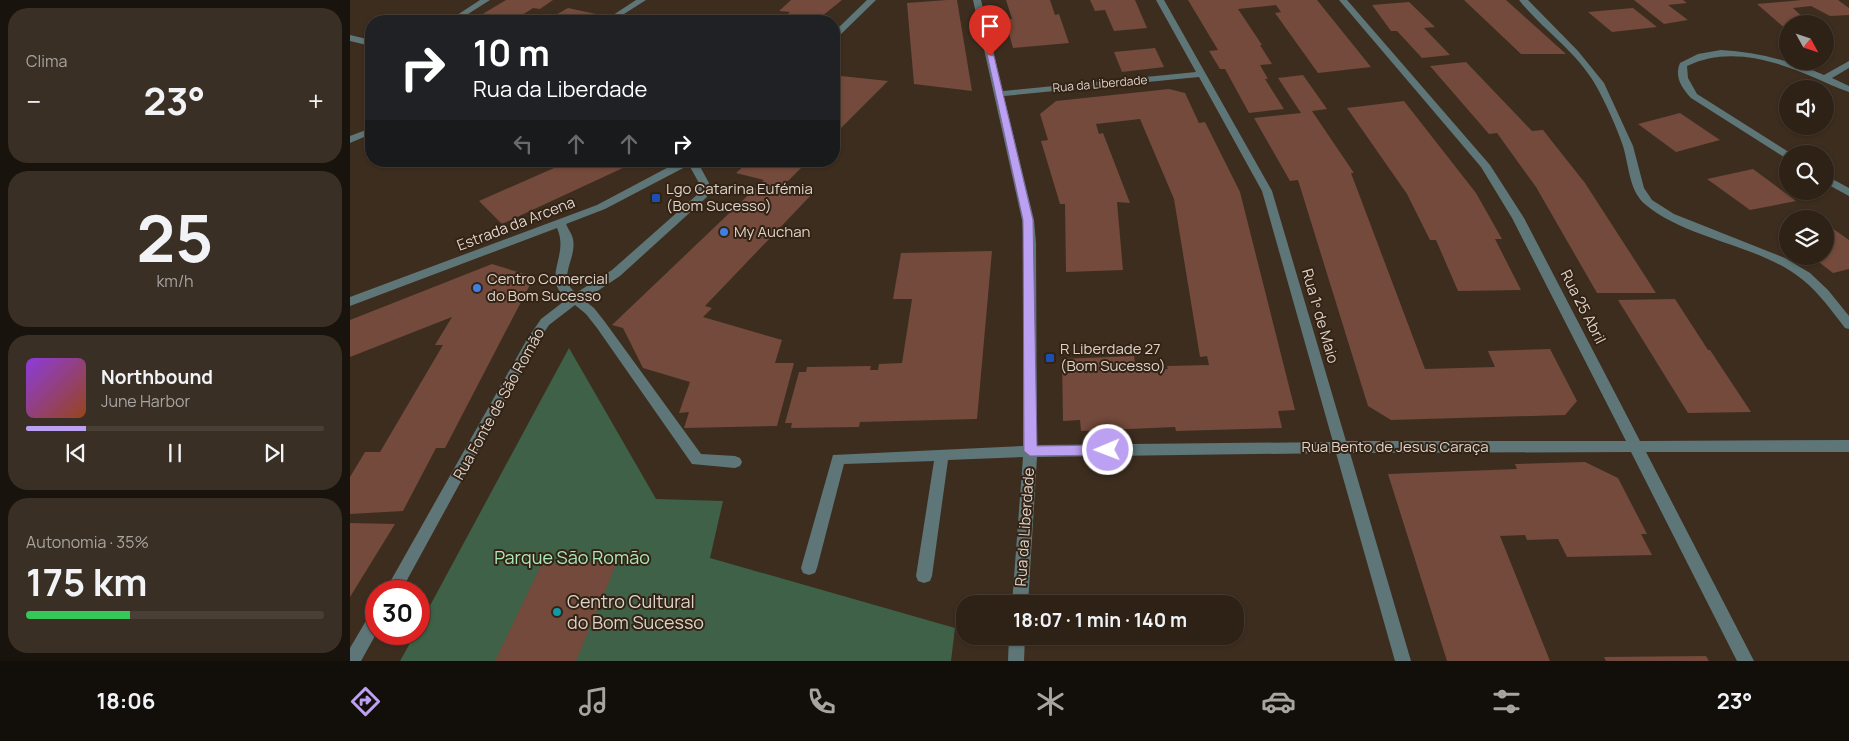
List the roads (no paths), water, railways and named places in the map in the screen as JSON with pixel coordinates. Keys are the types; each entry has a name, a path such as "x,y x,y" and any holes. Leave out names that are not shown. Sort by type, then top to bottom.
{"street":[{"path":"462,15 486,0"},
{"path":"618,15 642,0"},
{"path":"840,30 872,0"},
{"name":"Rua da Liberdade","path":"977,0 1028,220 1030,451 1021,595"},
{"name":"Rua 1º de Maio","path":"1160,0 1267,191 1403,661"},
{"name":"Rua 25 Abril","path":"1344,0 1484,165 1518,218 1746,661"},
{"path":"1523,0 1575,53 1600,83 1628,146 1639,188 1648,202 1670,216 1781,261 1806,276 1824,293 1849,325"},
{"path":"350,38 365,42"},
{"path":"1779,149 1694,96 1684,83 1681,74 1683,65 1694,57 1727,52 1766,58 1825,78 1849,89"},
{"path":"1825,78 1849,64"},
{"name":"Rua da Liberdade","path":"998,94 1202,74"},
{"path":"350,140 365,134"},
{"name":"Estrada da Arcena","path":"350,302 560,224 601,207 678,167"},
{"name":"Rua Fonte de São Romão","path":"398,580 438,513 530,344 544,322 616,273 703,195 704,183 694,167"},
{"path":"1834,184 1849,193"},
{"path":"560,224 567,238 567,250 560,281 564,290 590,311 601,325 697,460 735,462"},
{"name":"Rua Bento de Jesus Caraça","path":"809,568 838,459 1030,451 1341,447 1849,446"},
{"path":"924,576 942,455"},
{"path":"352,661 365,638"},
{"path":"1016,661 1017,645"}],"place":[{"name":"Lgo Catarina Eufémia (Bom Sucesso)","path":"656,198"},
{"name":"My Auchan","path":"724,232"},
{"name":"Centro Comercial do Bom Sucesso","path":"477,288"},
{"name":"R Liberdade 27 (Bom Sucesso)","path":"1050,358"},
{"name":"Centro Cultural do Bom Sucesso","path":"557,612"}],"park label":[{"name":"Parque São Romão","path":"572,558"}]}
